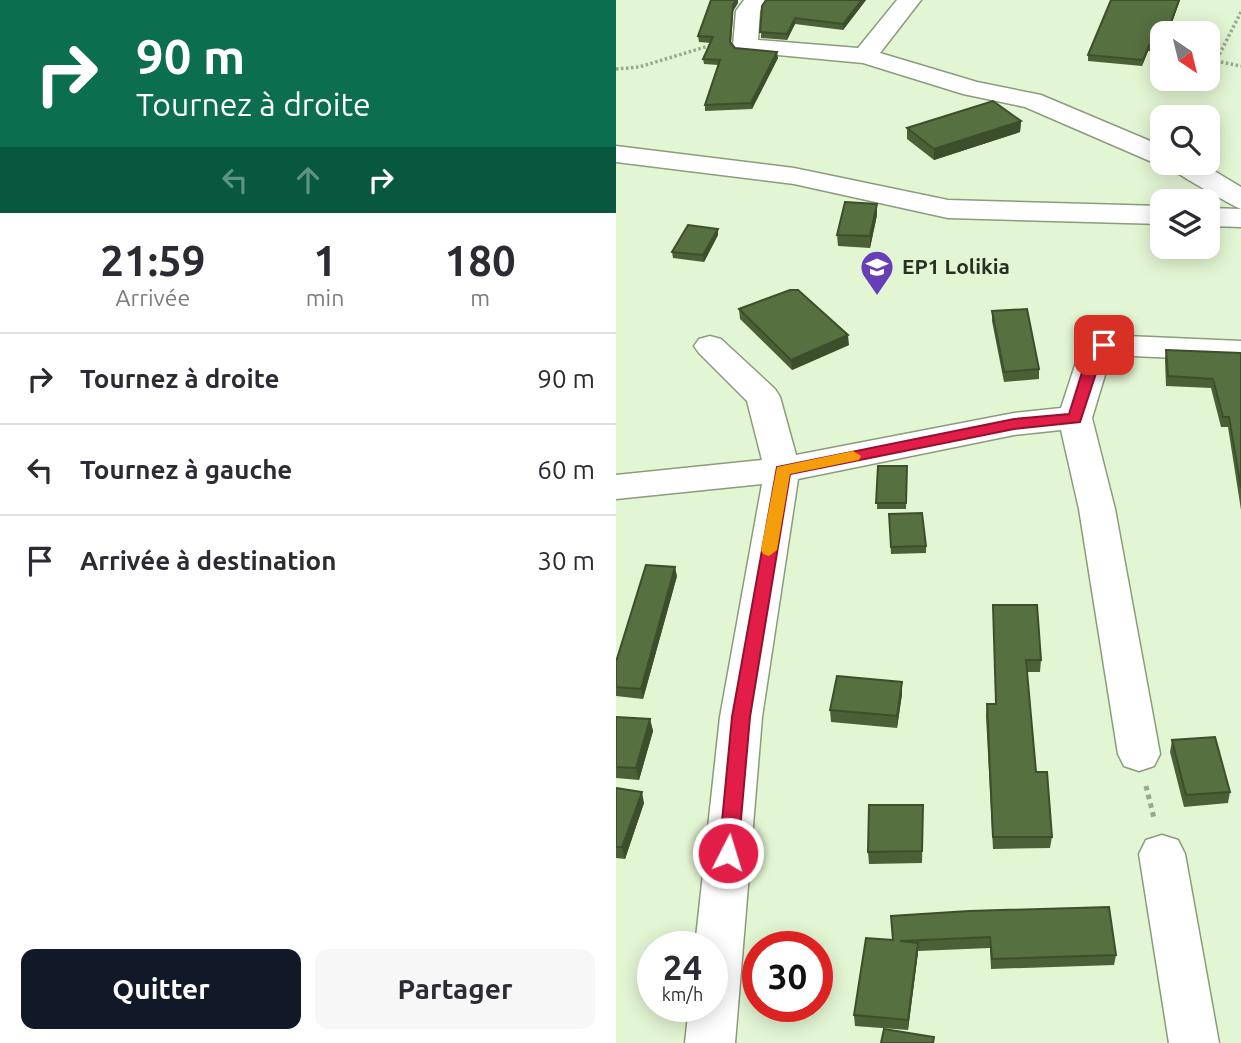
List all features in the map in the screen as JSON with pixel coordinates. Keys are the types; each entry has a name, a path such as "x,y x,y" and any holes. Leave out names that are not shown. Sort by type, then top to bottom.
{"street":[{"path":"756,0 748,11 745,46 865,56 972,89 1032,101 1150,151"},
{"path":"865,56 909,0"},
{"path":"616,155 794,176 948,209 1150,215"},
{"path":"1203,175 1241,200"},
{"path":"1220,217 1241,218"},
{"path":"710,346 763,397 782,470 741,717 710,1043"},
{"path":"1139,754 1097,509 1075,418 1099,346 1241,351"},
{"path":"616,487 782,470 1014,424 1075,418"},
{"path":"1162,854 1194,1043"}],"path":[{"path":"1241,12 1216,61 1241,66"},
{"path":"616,69 639,67 747,34"},
{"path":"1139,754 1162,854"}],"building":[{"path":"711,0 736,0 733,5 730,42 735,48 777,52 751,103 705,105 720,60 703,59 713,37 698,36"},
{"path":"766,0 862,0 843,24 795,18 787,34 760,32 762,6"},
{"path":"1111,0 1179,0 1171,21 1150,21 1150,45 1143,60 1088,55"},
{"path":"993,101 1021,121 934,149 907,128"},
{"path":"845,202 877,204 870,236 837,235"},
{"path":"688,225 718,229 703,255 672,252"},
{"path":"790,290 798,290 848,335 791,360 739,309"},
{"path":"1027,309 1039,369 1004,372 992,311"},
{"path":"1166,350 1241,353 1241,488 1229,417 1223,417 1213,379 1168,376"},
{"path":"878,466 907,466 906,503 876,503"},
{"path":"922,513 926,546 891,547 889,514"},
{"path":"646,565 675,567 641,689 616,687 616,662"},
{"path":"993,605 1037,605 1041,660 1026,660 1036,772 1047,772 1052,837 993,837 987,704 996,704"},
{"path":"837,676 902,682 897,716 830,710"},
{"path":"616,717 650,719 636,768 616,767"},
{"path":"1215,737 1230,792 1186,795 1172,740"},
{"path":"616,788 642,792 622,847 616,847"},
{"path":"869,805 923,805 922,851 868,852"},
{"path":"1109,907 1116,955 992,959 990,937 900,941 918,943 908,1020 854,1015 866,938 893,940 891,916"},
{"path":"884,1029 934,1037 933,1043 881,1043"}],"slow traffic":[{"path":"769,550 782,470 853,456"}],"place":[{"name":"EP1 Lolikia","path":"877,297"}],"route":[{"path":"728,853 741,717 782,470 1014,424 1075,418 1096,350 1104,345"}]}
